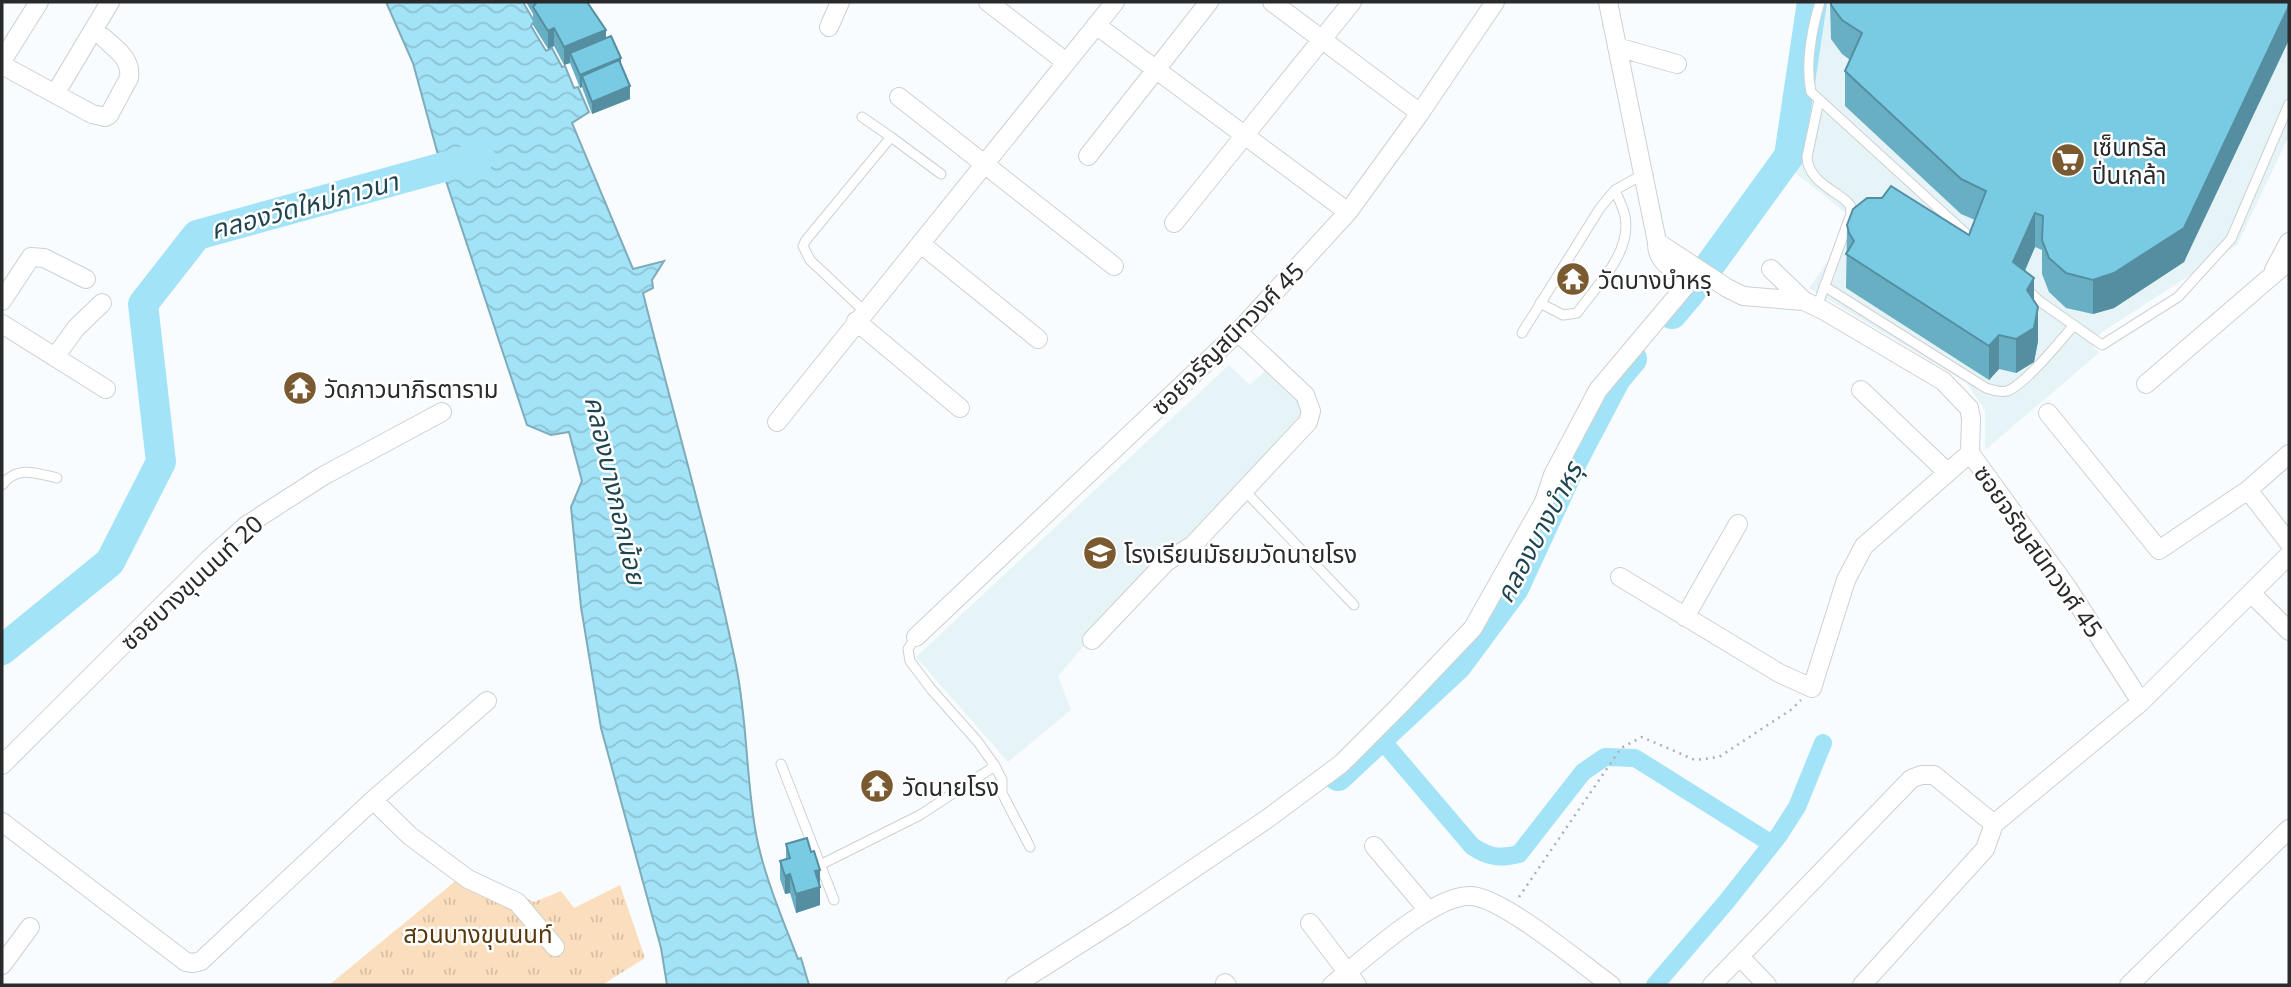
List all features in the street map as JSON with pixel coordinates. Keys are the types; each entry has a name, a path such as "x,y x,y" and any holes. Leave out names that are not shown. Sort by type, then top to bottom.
{"street":[{"path":"39,2 2,63 101,117 109,115 129,78 130,71 127,60 103,37"},
{"path":"55,94 110,2"},
{"path":"829,27 840,2"},
{"path":"988,2 1066,62"},
{"path":"777,422 1115,2"},
{"path":"1088,156 1209,2"},
{"path":"1272,2 1420,113"},
{"path":"1174,223 1352,2"},
{"name":"ซอยจรัญสนิทวงศ์ 45","path":"916,636 1238,332 1348,212 1420,113 1494,2"},
{"path":"1015,985 1268,819 1341,764 1473,628 1544,502 1553,475 1598,390 1688,283 1688,280 1656,252 1659,244 1642,175 1608,2"},
{"path":"1096,25 1348,212"},
{"path":"1617,47 1677,64"},
{"path":"899,97 1114,266"},
{"path":"2270,277 2289,242"},
{"path":"921,244 1038,340"},
{"name":"ซอยจรัญสนิทวงศ์ 45","path":"1659,244 1727,288 1751,297 1810,304 1943,381 1969,408 1970,453 2067,587 2141,702"},
{"path":"2,301 31,257 44,258 86,279"},
{"path":"2146,384 2289,261"},
{"path":"1771,269 1810,304"},
{"path":"55,358 76,328 102,303"},
{"path":"860,316 960,408"},
{"path":"2,324 106,389"},
{"path":"1092,640 1166,562 1193,545 1308,422 1311,411 1298,386 1238,332"},
{"path":"1861,390 1947,472"},
{"name":"ซอยบางขุนนนท์ 20","path":"2,765 198,570 247,525 323,476 442,412"},
{"path":"2048,414 2159,550 2248,489 2289,454"},
{"path":"1620,577 1779,673 1812,688 1846,580 1864,546 1970,453"},
{"path":"2248,489 2289,542"},
{"path":"1685,617 1738,524"},
{"path":"1862,985 1985,849 1994,824 2141,702 2289,555"},
{"path":"2252,594 2289,631"},
{"path":"2,822 186,962 193,963 201,961 373,800 487,701"},
{"path":"1712,985 1911,779 1934,775 1994,824"},
{"path":"373,800 410,836 468,879 517,902 555,947"},
{"path":"2129,985 2289,830"},
{"path":"1374,846 1428,910"},
{"path":"1332,985 1352,979 1428,910 1457,897 1470,896 1480,897 1509,911 1611,985"},
{"path":"1310,923 1352,979"},
{"path":"2,965 30,927"},
{"path":"1740,957 1767,985"}],"lane":[{"path":"1820,2 1810,55 1811,92 1978,245"},
{"path":"1810,304 1824,286 1851,214 1846,200 1812,176 1808,166 1807,158 1819,100"},
{"path":"2019,282 2038,300 2102,345 2178,297 2231,239 2289,104"},
{"path":"862,117 941,174"},
{"path":"860,316 810,260 803,246 891,138"},
{"path":"1521,333 1600,208 1615,190 1642,175"},
{"path":"1540,303 1563,315 1577,313 1615,261 1623,247 1626,232 1625,215 1615,190"},
{"path":"1824,286 1986,388 1998,392 2009,391 2028,375 2074,325"},
{"path":"2,485 10,476 22,471 57,478"},
{"path":"1245,491 1354,605"},
{"path":"916,636 908,649 910,661 995,766 1002,780 1002,793 1030,847"},
{"path":"780,764 834,900"},
{"path":"820,865 919,815 995,766"}],"path":[{"path":"1509,911 1621,748 1642,737 1695,760 1719,757 1792,709 1812,688"}],"shaded area":[{"name":"เซ็นทรัล ปิ่นเกล้า","path":"1824,2 2289,2 2289,136 2237,245 2102,332 2091,343 2099,353 1985,450 1985,410 1966,382 1809,288 1856,221 1793,171 1804,92"},
{"name":"โรงเรียนมัธยมวัดนายโรง","path":"1229,365 1250,385 1269,367 1305,404 1305,419 1089,640 1058,676 1071,710 1008,762 916,657"}],"green space":[{"name":"สวนบางขุนนนท์","path":"470,869 534,902 561,891 574,908 620,885 645,958 602,985 329,985"}],"water":[{"name":"คลองบางกอกน้อย","path":"386,2 523,2 534,21 531,26 546,51 552,48 562,67 565,66 574,88 578,87 589,112 572,123 633,269 664,261 652,280 653,288 643,293 736,665 758,844 773,894 798,959 801,958 809,985 667,985 661,948 601,728 581,607 571,507 582,481 569,432 551,435 527,425 441,166 413,63"}],"building":[{"path":"537,2 587,2 606,30 564,47 554,28 548,31 533,7"},
{"name":"เซ็นทรัล ปิ่นเกล้า","path":"1831,2 2289,2 2289,6 2184,228 2114,273 2093,280 2066,273 2049,258 2042,240 2043,216 2035,213 2013,262 2034,278 2027,290 2038,307 2034,328 2016,339 1999,335 1989,346 1846,254 1854,241 1847,225 1853,209 1867,198 1882,198 1891,186 1969,235 1986,191 1961,179 1845,71 1862,33 1842,20"},
{"path":"611,36 621,58 580,75 570,53"},
{"path":"619,60 630,86 592,102 582,76"},
{"path":"807,838 820,870 815,871 820,887 796,894 790,874 785,876 780,861 790,858 786,844"}],"waterway":[{"name":"คลองบางบำหรุ","path":"1672,314 1789,156 1812,2"},
{"name":"คลองวัดใหม่ภาวนา","path":"2,650 110,562 161,462 143,304 197,235 480,157"},
{"name":"คลองบางบำหรุ","path":"1338,776 1457,665 1514,588 1574,458 1616,378 1632,359"},
{"path":"1380,738 1472,846 1489,855 1500,857 1519,854 1583,772 1605,757 1635,758 1772,844"},
{"path":"1655,985 1779,835 1797,807 1823,743"}],"place":[{"name":"เซ็นทรัล ปิ่นเกล้า","path":"2068,160"},
{"name":"วัดบางบำหรุ","path":"1573,279"},
{"name":"วัดภาวนาภิรตาราม","path":"300,388"},
{"name":"โรงเรียนมัธยมวัดนายโรง","path":"1100,553"},
{"name":"วัดนายโรง","path":"877,786"}]}
